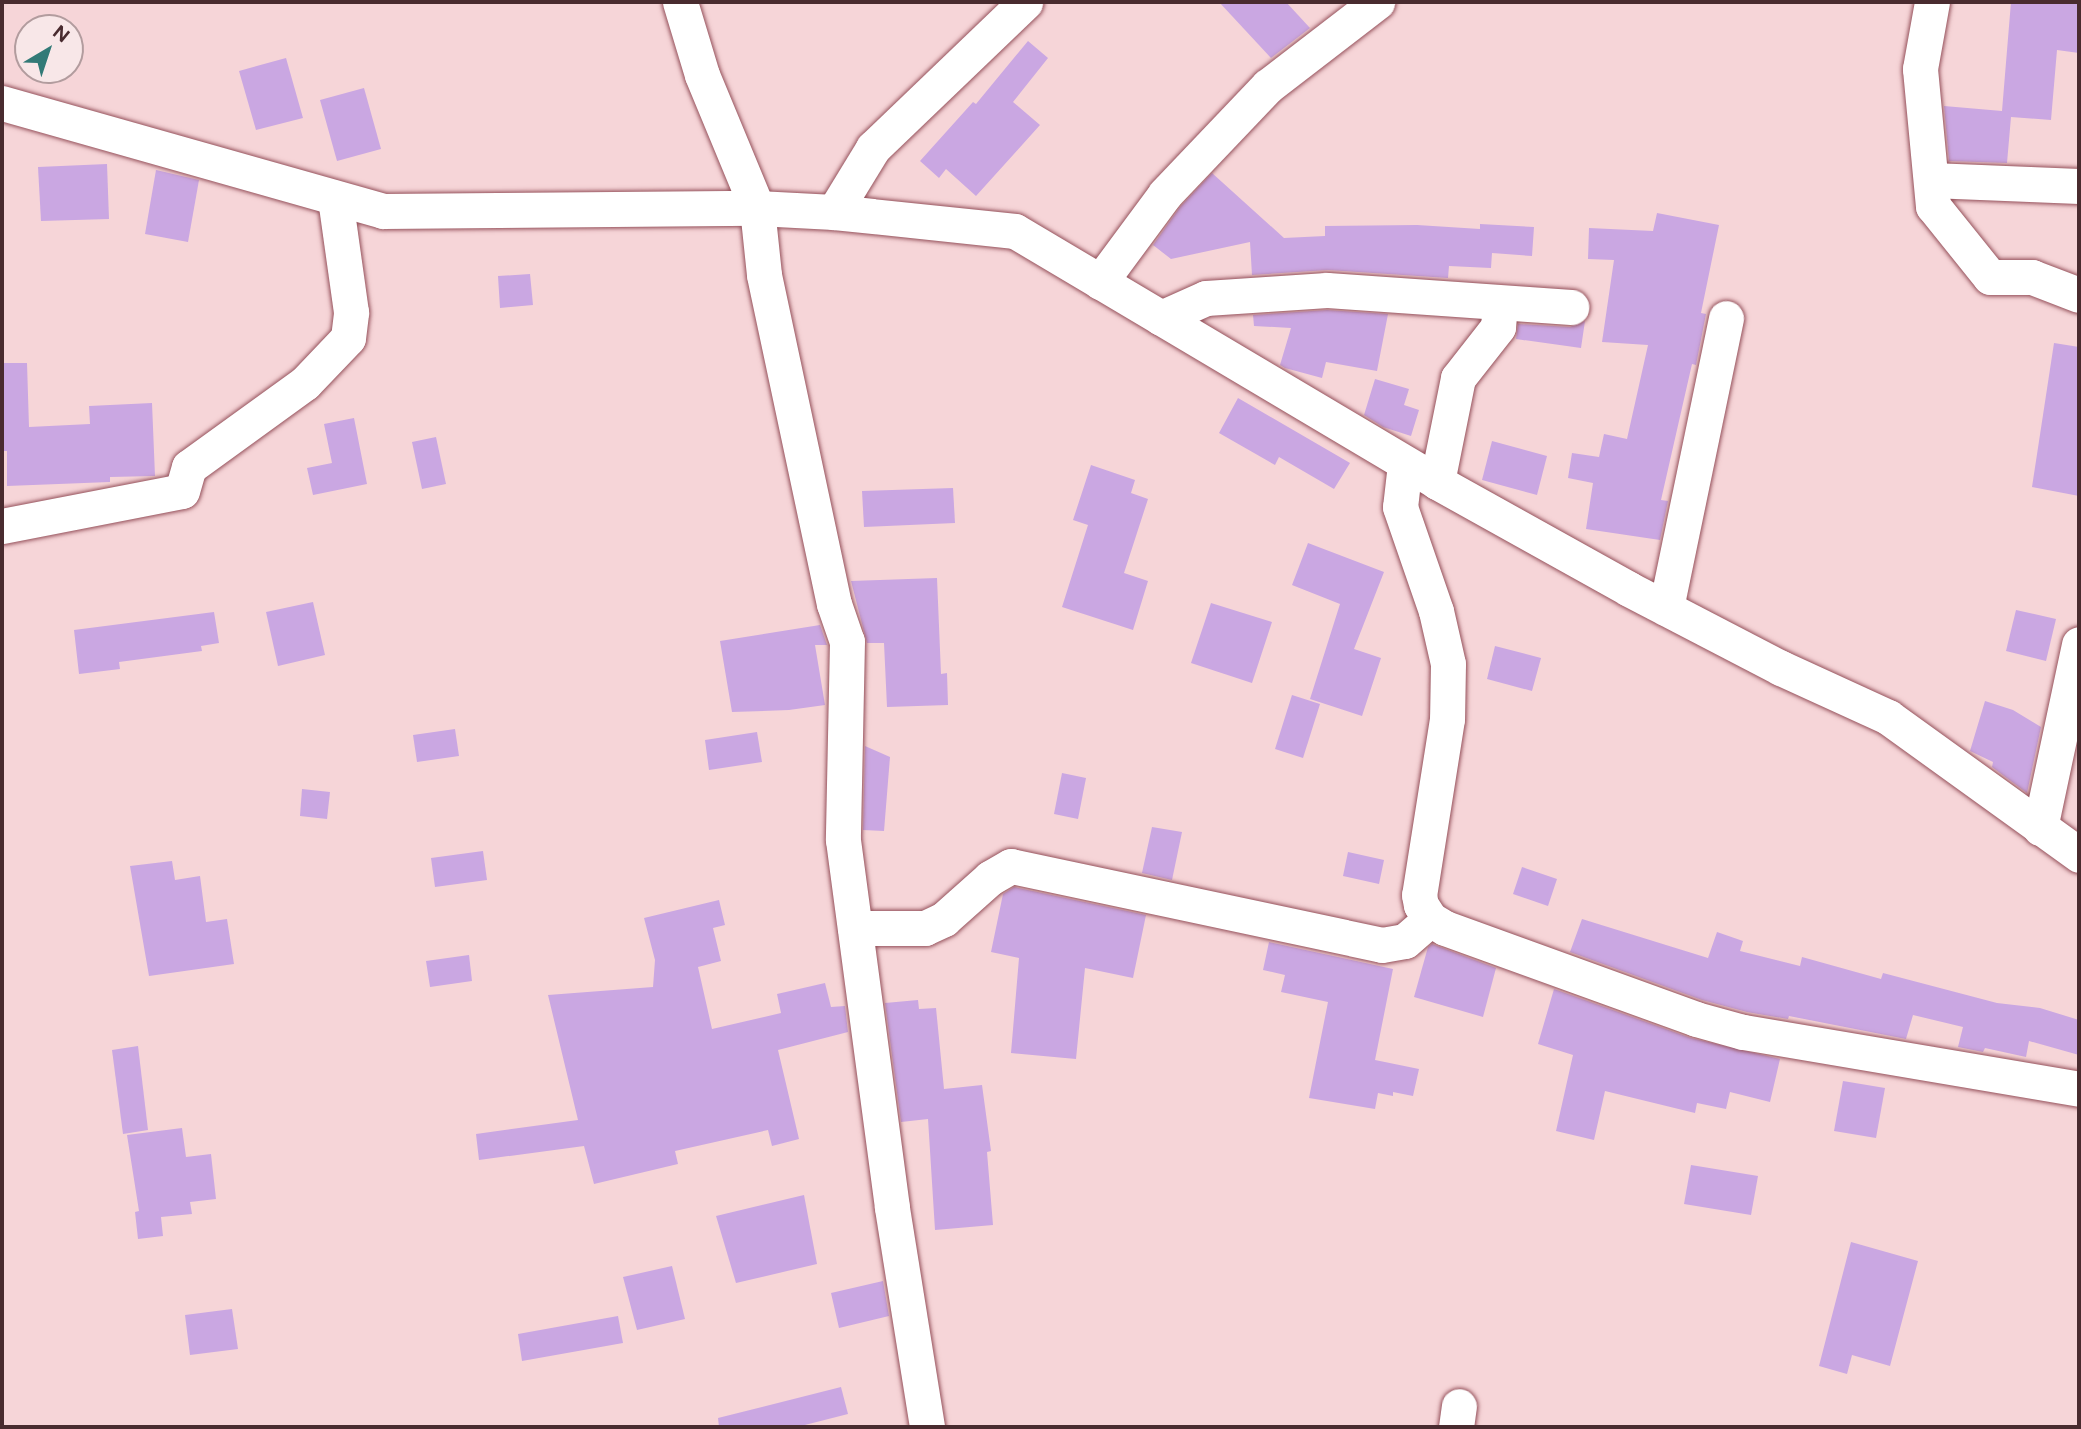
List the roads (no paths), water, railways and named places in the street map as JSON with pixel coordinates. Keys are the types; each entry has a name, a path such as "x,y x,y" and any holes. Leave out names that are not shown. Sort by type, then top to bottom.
{"street":[{"path":"680,2 702,75 757,208 764,275 834,604 847,641 844,840 892,1208 927,1427"},
{"path":"834,212 873,148 1025,2"},
{"path":"1100,282 1165,194 1268,86 1377,2"},
{"path":"1932,2 1920,69 1933,206 1990,277 2032,277 2079,295"},
{"path":"2,103 383,211 757,208 834,212 1015,231 1437,482 1781,668 1888,717 2079,855"},
{"path":"1931,180 2079,186"},
{"path":"2,526 182,491 189,467 305,383 348,338 351,312 335,198"},
{"path":"1161,318 1206,298 1327,290 1571,307"},
{"path":"1437,482 1458,378 1498,327 1500,303"},
{"path":"1666,608 1726,318"},
{"path":"1405,464 1399,492 1401,514 1436,611 1448,664 1447,719 1419,895 1421,905 1430,919 1445,928 1671,1010 1743,1032 2079,1089"},
{"path":"2040,828 2079,644"},
{"path":"855,928 925,928 944,919 990,878 1011,866 1382,945 1405,941 1430,919"}]}
